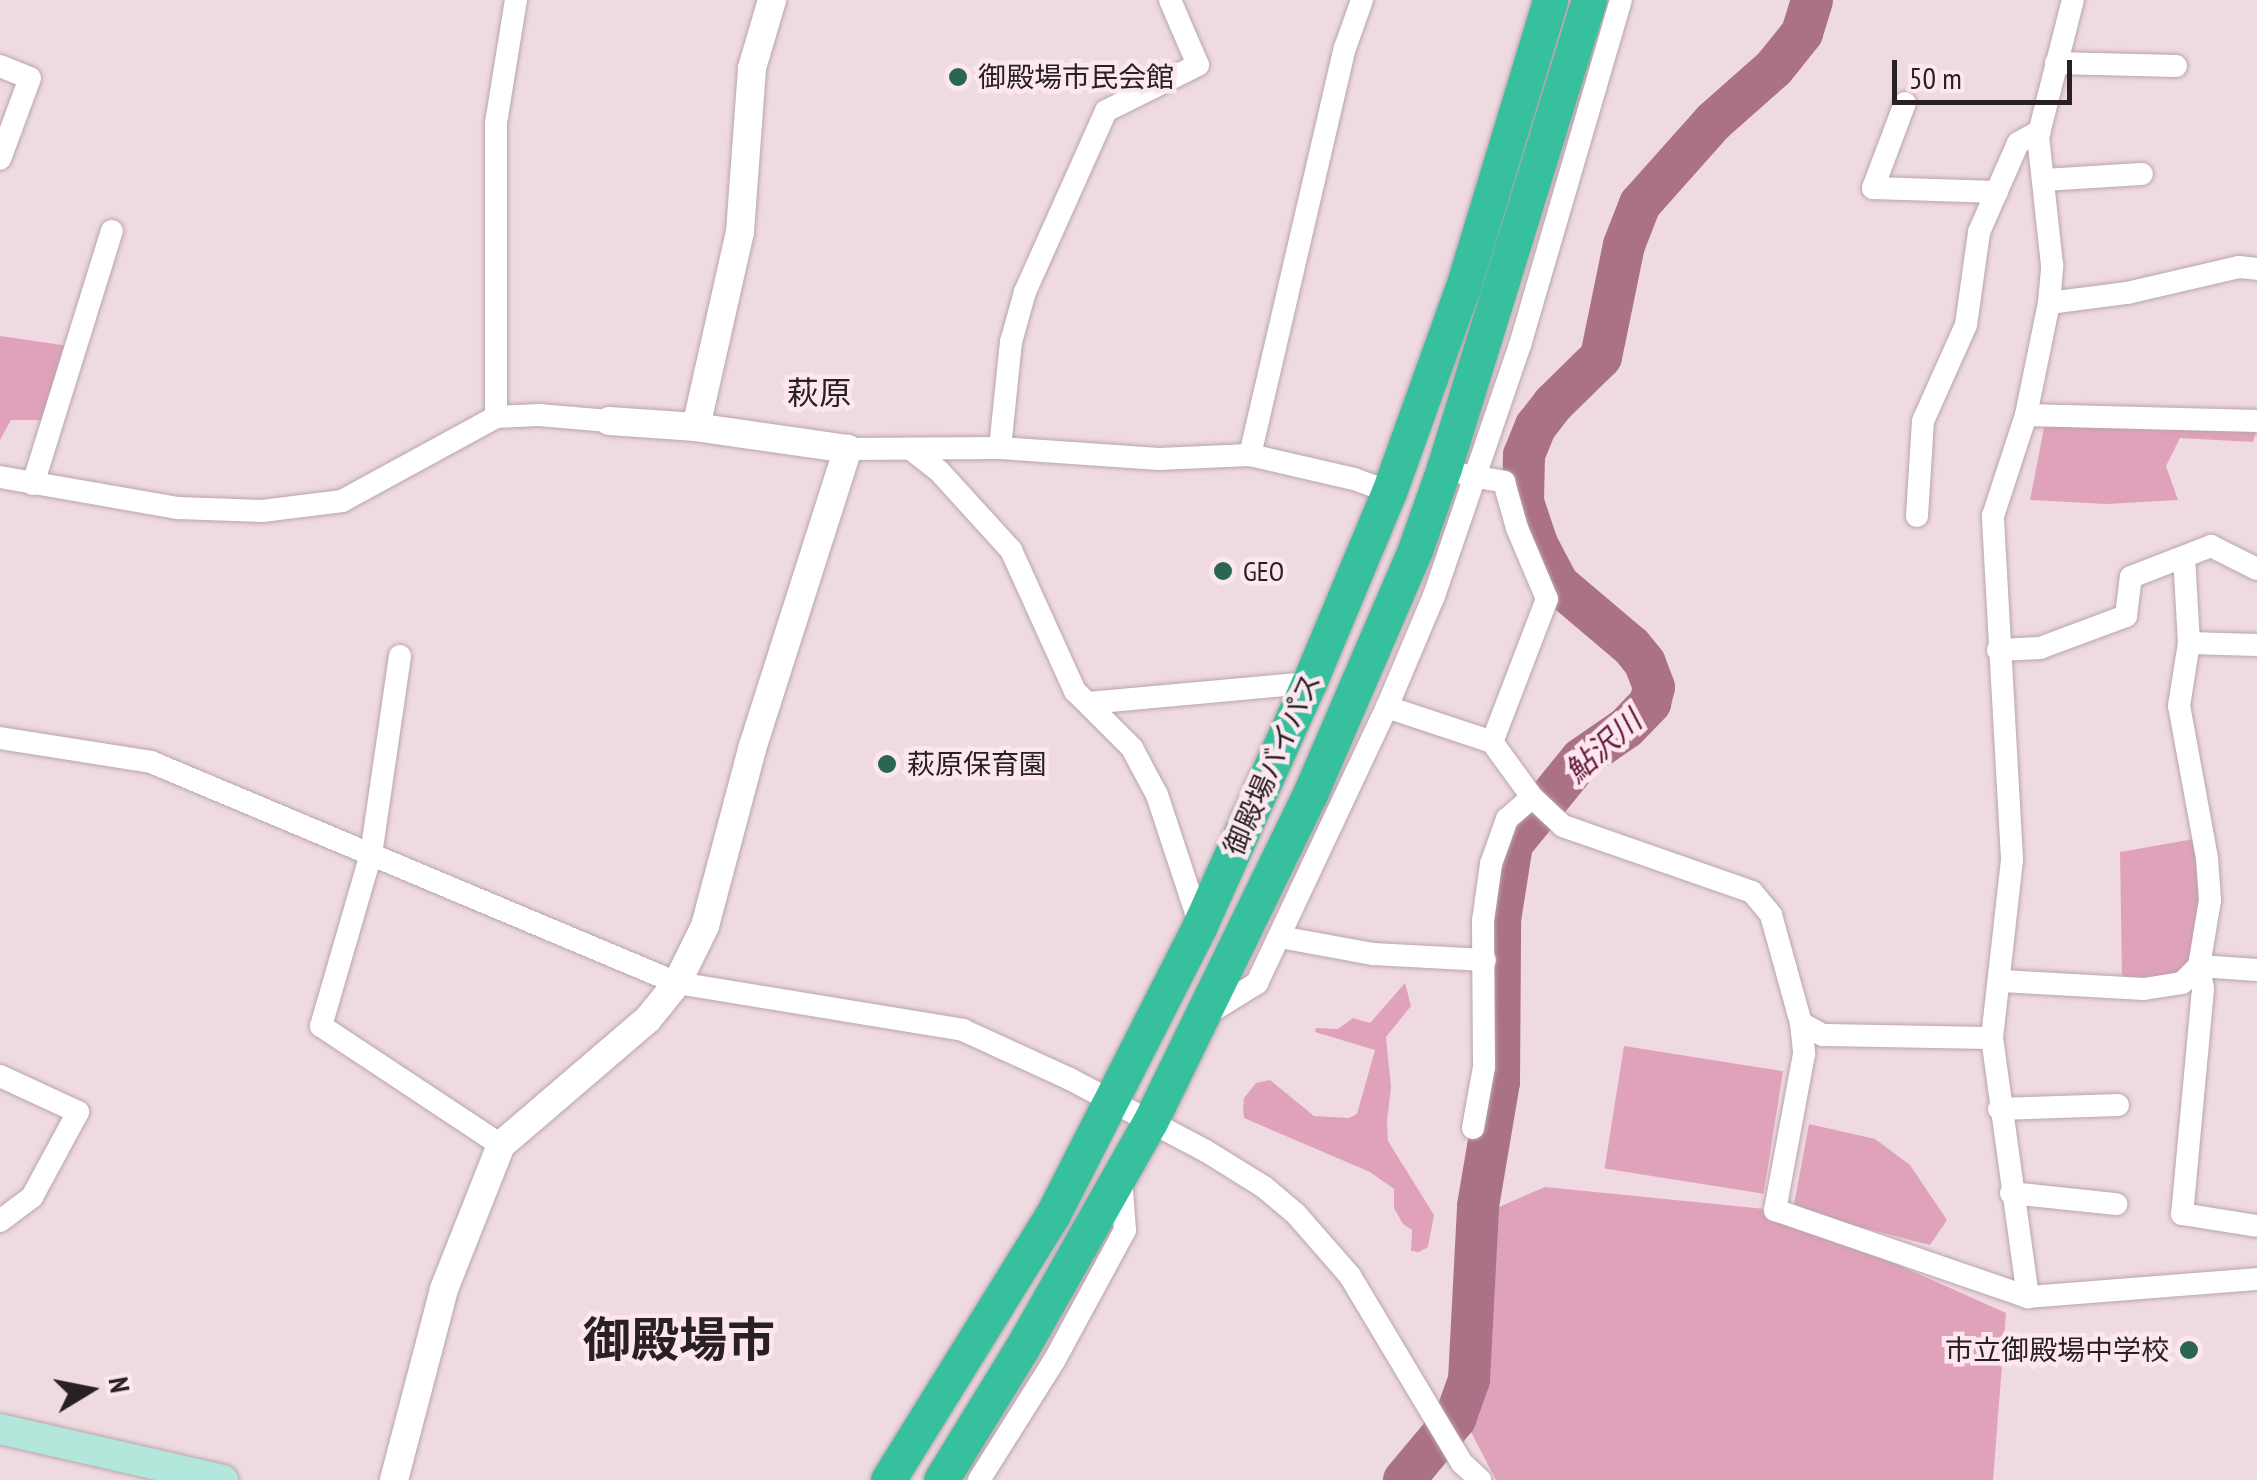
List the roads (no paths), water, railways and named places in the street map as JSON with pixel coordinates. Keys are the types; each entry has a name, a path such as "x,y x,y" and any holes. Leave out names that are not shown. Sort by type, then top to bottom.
{"highway":[{"name":"御殿場バイパス","path":"888,1480 1052,1216 1200,924 1309,683 1389,492 1463,287 1550,0"},
{"name":"御殿場バイパス","path":"941,1480 1150,1122 1310,794 1415,550 1444,468 1589,0"}],"main road":[{"path":"0,1429 224,1480"}],"street":[{"path":"496,417 496,124 516,0"},
{"path":"696,426 740,232 752,68 772,0"},
{"path":"1000,448 1012,342 1025,292 1106,111 1198,65 1170,0"},
{"path":"1250,456 1345,48 1362,0"},
{"path":"1202,1017 1248,992 1280,937 1387,706 1478,476 1565,198 1621,0"},
{"path":"2028,1297 1992,1038 2002,981 2012,859 1992,516 2026,415 2050,303 2052,265 2040,130 2074,0"},
{"path":"2056,62 2176,66"},
{"path":"0,66 30,78 0,158"},
{"path":"1905,102 1873,188 1997,192"},
{"path":"1917,516 1923,422 1966,324 1979,232 2018,143 2040,130"},
{"path":"2043,180 2142,174"},
{"path":"33,484 112,231"},
{"path":"2050,303 2128,293 2239,267 2257,269"},
{"path":"0,477 178,508 262,511 342,501 496,417 539,414 696,426 848,449 1000,448 1159,459 1250,456 1354,479 1389,492"},
{"path":"2026,415 2257,421"},
{"path":"394,1480 444,1289 502,1145 648,1019 677,984 705,926 752,749 848,449"},
{"path":"912,450 939,470 1012,550 1075,691 1132,748 1157,795 1200,924"},
{"path":"1444,468 1504,482 1518,528 1548,599 1492,742"},
{"path":"1998,650 2040,648 2126,616 2131,577 2211,546 2257,569"},
{"path":"2184,557 2189,643 2179,706 2207,858 2210,900 2199,966 2202,989 2182,1214 2257,1226"},
{"path":"2189,643 2257,645"},
{"path":"400,656 371,854 321,1026 502,1145"},
{"path":"1088,703 1309,683"},
{"path":"1387,706 1492,742 1532,797 1564,826 1752,892 1770,916 1802,1023 1804,1054 1775,1210 2028,1297 2257,1279"},
{"path":"0,738 151,762 677,984 963,1030 1110,1101 1264,1187 1296,1214 1350,1276 1471,1472"},
{"path":"1473,1128 1484,1068 1483,922 1491,864 1507,819 1532,797"},
{"path":"1280,937 1373,954 1485,960"},
{"path":"2002,981 2144,990 2182,983 2199,966 2257,970"},
{"path":"1802,1023 1823,1035 1992,1038"},
{"path":"0,1076 78,1112 32,1196 0,1221"},
{"path":"1999,1109 2118,1104"},
{"path":"979,1480 1054,1360 1125,1230 1121,1174"},
{"path":"2011,1193 2116,1204"}],"waterway":[{"name":"鮎沢川","path":"1404,1480 1455,1419 1469,1380 1478,1206 1499,1082 1500,920 1512,844 1581,759 1626,728 1650,703 1654,687 1645,663 1631,646 1558,584 1537,544 1523,502 1524,455 1536,426 1553,404 1601,357 1624,245 1640,204 1713,122 1774,68 1802,33 1812,0"}],"place":[{"name":"御殿場市民会館","path":"958,77"},
{"name":"GEO","path":"1223,571"},
{"name":"萩原保育園","path":"887,764"},
{"name":"市立御殿場中学校","path":"2189,1350"}],"district":[{"name":"萩原","path":"819,392"},
{"name":"御殿場市","path":"679,1340"}]}
